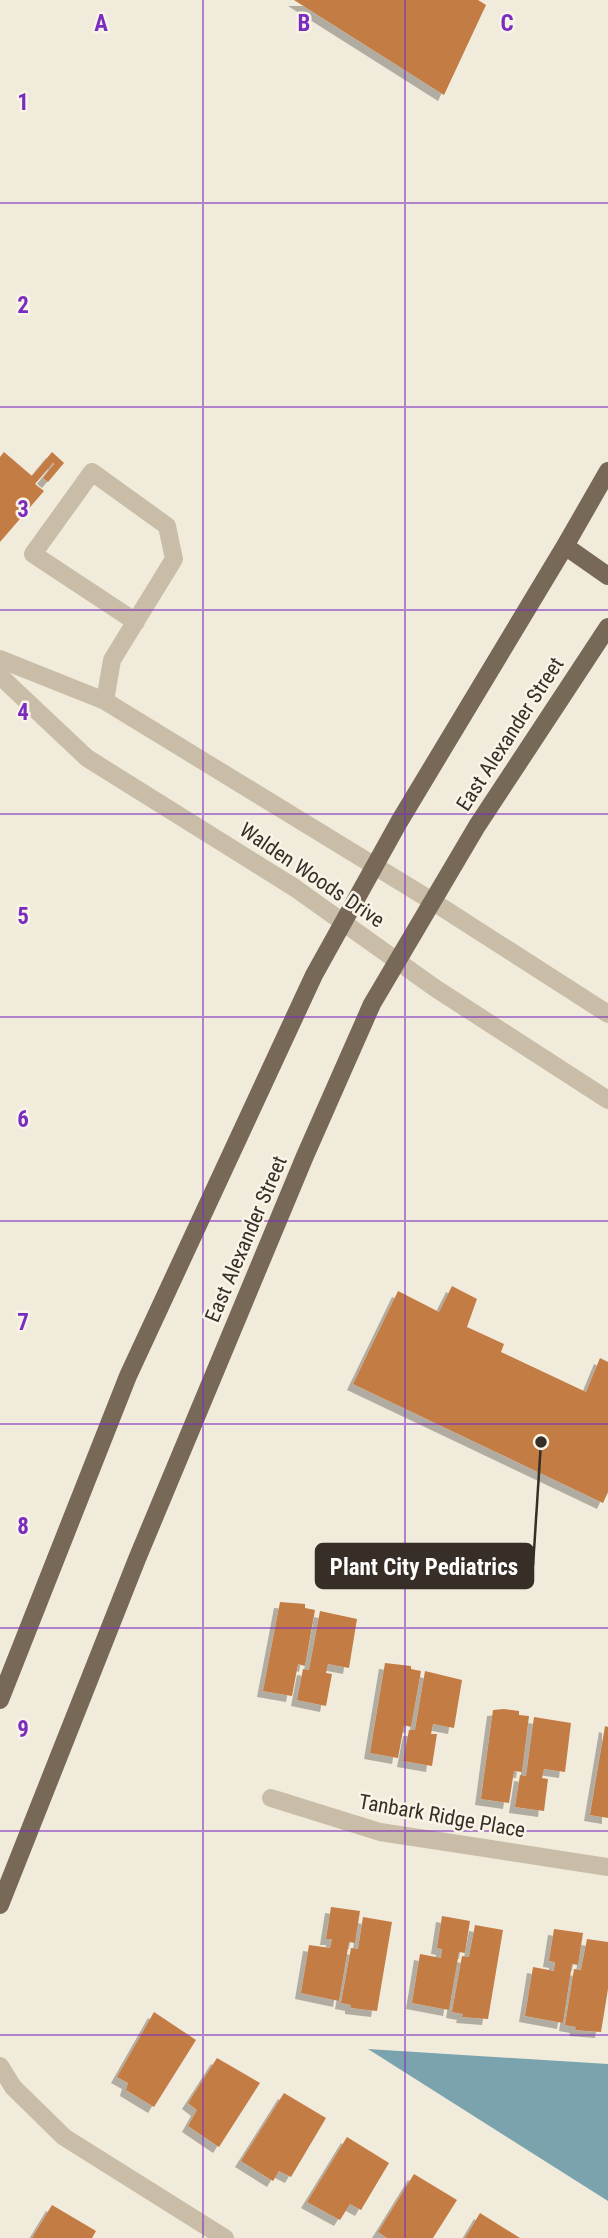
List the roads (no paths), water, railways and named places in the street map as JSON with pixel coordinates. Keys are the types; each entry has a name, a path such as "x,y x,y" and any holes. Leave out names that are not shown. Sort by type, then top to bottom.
{"main road":[{"path":"0,1700 128,1376 314,975 374,866 608,471"},
{"path":"565,546 608,576"},
{"name":"East Alexander Street","path":"0,1905 137,1559 372,1004 477,826 608,627"}],"street":[{"path":"105,701 112,660 136,622 174,559 167,526 92,472 33,554 136,622"},
{"name":"Walden Woods Drive","path":"0,659 105,701 432,901 608,1014"},
{"name":"Walden Woods Drive","path":"0,677 87,758 295,888 398,961 608,1100"},
{"name":"Tanbark Ridge Place","path":"271,1798 380,1832 608,1867"},
{"path":"0,2066 13,2087 64,2137 225,2238"}],"water":[{"path":"368,2049 608,2064 608,2201"}],"place":[{"name":"Plant City Pediatrics","path":"541,1442"}]}
